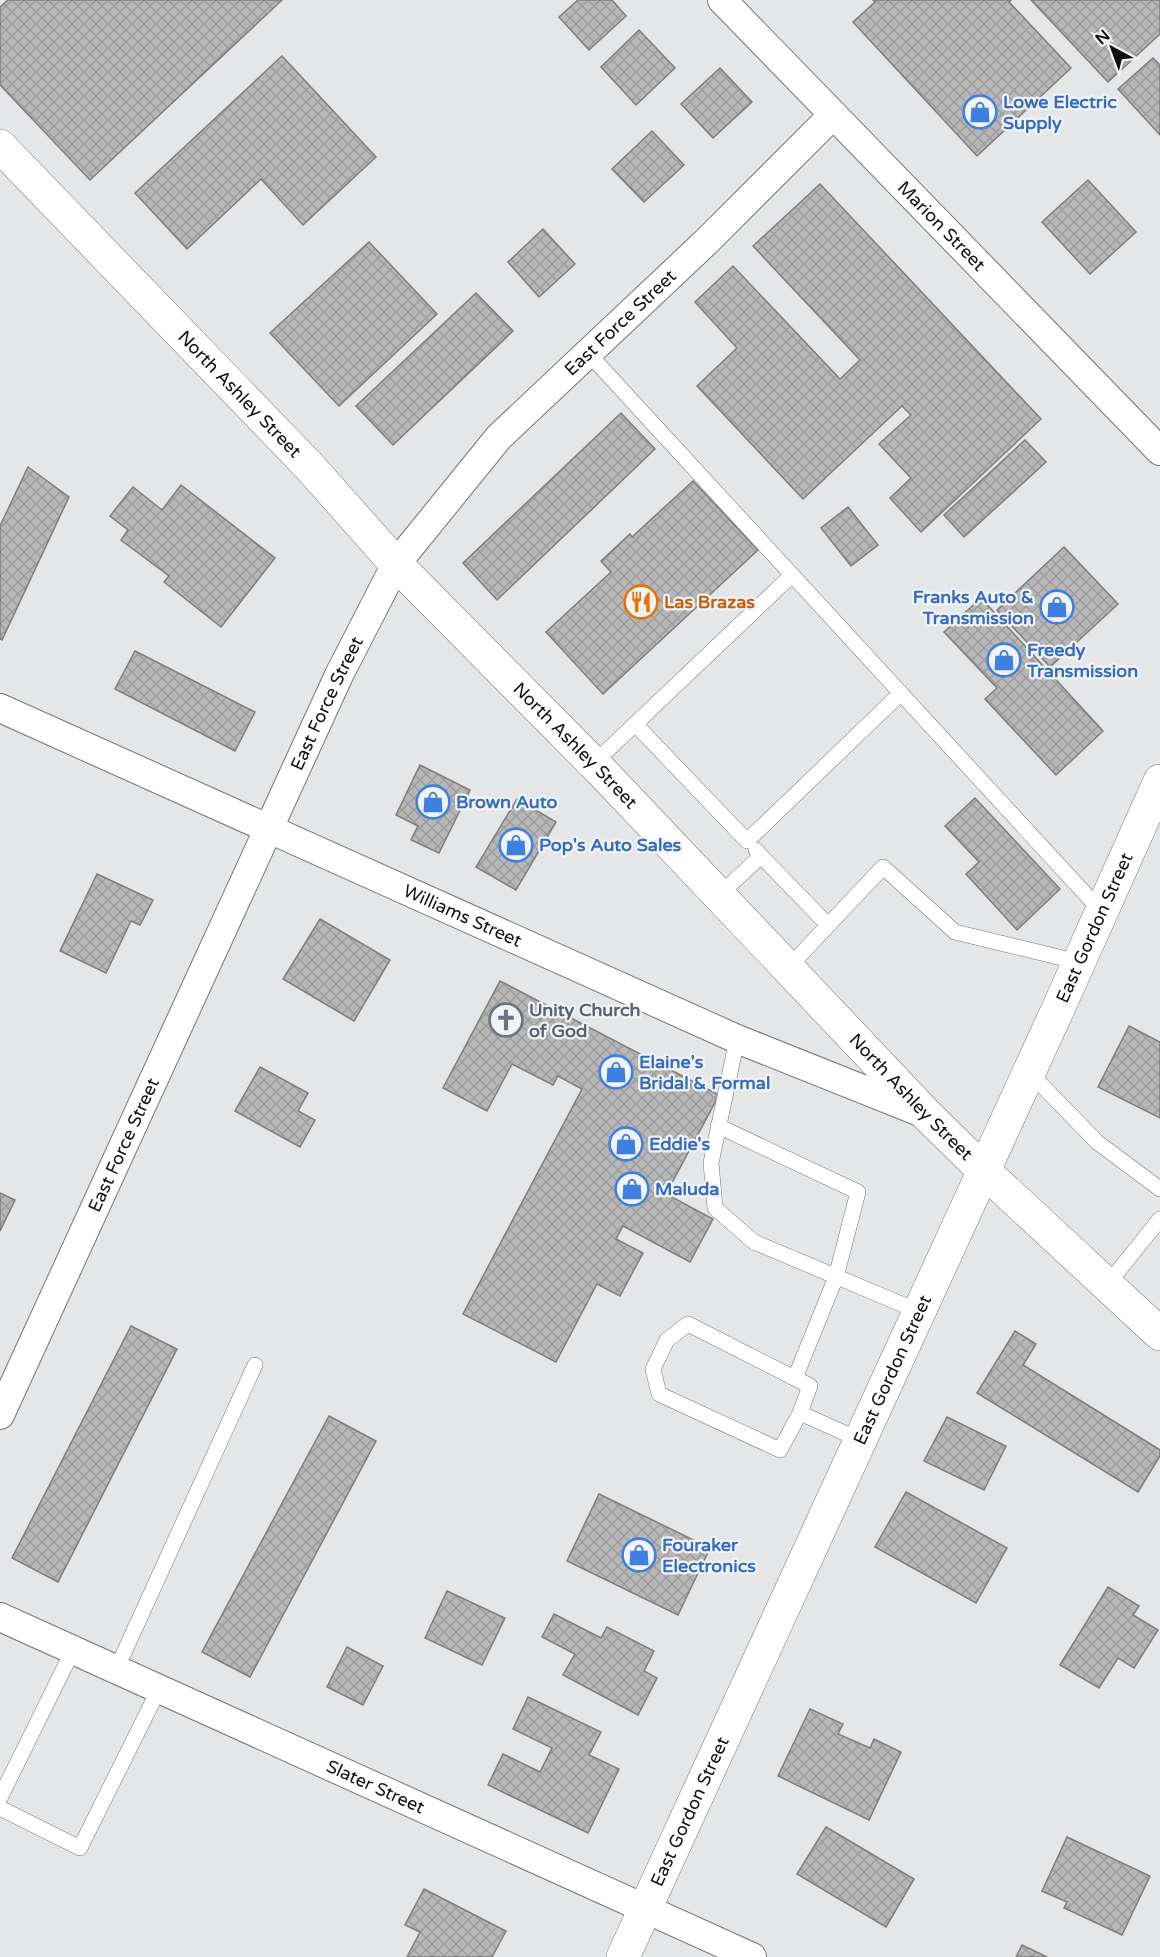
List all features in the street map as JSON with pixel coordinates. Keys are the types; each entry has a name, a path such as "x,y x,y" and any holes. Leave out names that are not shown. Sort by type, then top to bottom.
{"main road":[{"name":"North Ashley Street","path":"0,146 309,466 396,564 593,764 927,1115 1160,1334"},
{"name":"East Gordon Street","path":"623,1957 1160,781"}],"street":[{"name":"Marion Street","path":"722,0 1160,451"},
{"name":"East Force Street","path":"0,1415 339,675 396,564 499,437 706,242 833,115"},
{"name":"Williams Street","path":"0,708 737,1039 927,1115"},
{"name":"Slater Street","path":"0,1617 752,1957"}],"lane":[{"path":"588,353 1101,911"},
{"path":"593,764 792,575"},
{"path":"747,841 901,693"},
{"path":"635,724 828,925"},
{"path":"718,895 761,856"},
{"path":"788,968 883,867 955,932 1079,962"},
{"path":"737,1039 711,1162 715,1208 754,1242 918,1311"},
{"path":"1029,1072 1097,1142 1160,1189"},
{"path":"718,1126 858,1192 836,1277 795,1378"},
{"path":"1107,1285 1160,1219"},
{"path":"688,1324 810,1386 800,1413 780,1450 659,1394 653,1369 667,1340 688,1324"},
{"path":"117,1668 255,1365"},
{"path":"800,1413 860,1440"},
{"path":"0,1798 73,1650"},
{"path":"0,1808 80,1848 159,1689"}],"building":[{"path":"8,0 282,0 90,180 0,85 0,7"},
{"path":"578,0 612,0 626,16 589,50 559,17"},
{"name":"Lowe Electric Supply","path":"873,0 1011,0 1009,2 1071,68 977,156 853,22 875,2"},
{"name":"Lowe Electric Supply","path":"1031,0 1160,0 1160,34 1108,82"},
{"path":"639,30 675,68 636,105 601,67"},
{"path":"282,56 376,157 303,225 261,179 187,249 135,193"},
{"path":"1153,58 1160,65 1160,135 1118,89"},
{"path":"720,68 752,102 713,138 681,104"},
{"path":"652,131 684,165 644,202 612,169"},
{"path":"1088,180 1136,232 1090,274 1042,222"},
{"path":"820,184 1041,419 921,532 890,498 911,478 879,444 911,415 902,406 803,499 697,386 737,348 695,302 733,266 840,379 860,360 753,246"},
{"path":"543,229 575,264 539,297 508,262"},
{"path":"369,242 437,314 339,406 270,333"},
{"path":"476,293 513,331 393,445 356,406"},
{"path":"621,413 655,449 497,600 463,563"},
{"path":"1025,440 1046,462 964,537 944,515"},
{"path":"28,467 69,497 2,640 0,639 0,526"},
{"name":"Las Brazas","path":"693,481 758,550 603,694 546,632 611,572 601,561 630,534 632,537"},
{"path":"181,485 275,558 221,627 164,582 169,576 121,540 128,530 110,516 133,487 162,510"},
{"path":"848,507 878,545 851,566 821,528"},
{"name":"Franks Auto & Transmission","path":"1064,547 1118,604 1050,667 997,610"},
{"name":"Freedy Transmission","path":"981,598 1103,731 1056,775 985,699 997,688 944,632"},
{"path":"135,651 255,712 235,751 115,689"},
{"name":"Brown Auto","path":"420,765 470,790 439,853 411,840 418,826 396,815"},
{"path":"975,798 1060,889 1017,930 966,874 979,862 945,826"},
{"name":"Pop's Auto Sales","path":"517,799 556,822 516,890 476,867"},
{"path":"97,874 153,900 140,925 131,921 106,973 60,951"},
{"path":"320,919 390,960 354,1021 283,979"},
{"path":"500,981 719,1095 666,1194 713,1219 690,1262 623,1226 616,1239 643,1253 620,1296 597,1284 556,1362 463,1314 582,1089 558,1076 553,1085 512,1064 487,1111 443,1088"},
{"path":"1129,1026 1160,1042 1160,1118 1098,1087"},
{"path":"260,1067 308,1093 298,1111 315,1120 300,1147 235,1111"},
{"path":"0,1193 15,1200 0,1231"},
{"path":"131,1326 177,1349 58,1582 12,1558"},
{"path":"1015,1331 1036,1344 1023,1365 1160,1450 1160,1456 1138,1492 977,1393"},
{"path":"329,1416 376,1441 250,1677 202,1652"},
{"path":"947,1417 1006,1446 984,1490 924,1461"},
{"path":"906,1492 1007,1548 976,1603 875,1547"},
{"name":"Fouraker Electronics","path":"599,1494 710,1548 678,1615 567,1561"},
{"path":"1108,1587 1139,1606 1133,1615 1158,1630 1134,1668 1118,1658 1099,1688 1060,1665"},
{"path":"447,1591 505,1618 482,1665 425,1638"},
{"path":"554,1614 601,1638 607,1627 654,1651 644,1671 657,1678 638,1715 563,1675 575,1654 542,1637"},
{"path":"347,1647 383,1666 363,1705 327,1687"},
{"path":"528,1697 601,1732 589,1755 619,1769 588,1833 488,1785 503,1754 540,1772 552,1748 513,1729"},
{"path":"810,1709 843,1724 838,1734 870,1748 874,1739 901,1752 869,1820 778,1776"},
{"path":"826,1827 914,1879 886,1927 797,1874"},
{"path":"1067,1837 1150,1876 1122,1935 1064,1908 1067,1902 1042,1891"},
{"path":"424,1889 506,1931 492,1957 407,1957 420,1932 405,1925"},
{"path":"1022,1945 1047,1957 1016,1957"}],"place":[{"name":"Lowe Electric Supply","path":"980,112"},
{"name":"Las Brazas","path":"641,602"},
{"name":"Franks Auto & Transmission","path":"1057,607"},
{"name":"Freedy Transmission","path":"1004,660"},
{"name":"Brown Auto","path":"433,802"},
{"name":"Pop's Auto Sales","path":"516,845"},
{"name":"Unity Church of God","path":"506,1020"},
{"name":"Elaine's Bridal & Formal","path":"616,1072"},
{"name":"Eddie's","path":"626,1144"},
{"name":"Maluda","path":"632,1189"},
{"name":"Fouraker Electronics","path":"639,1555"}]}
